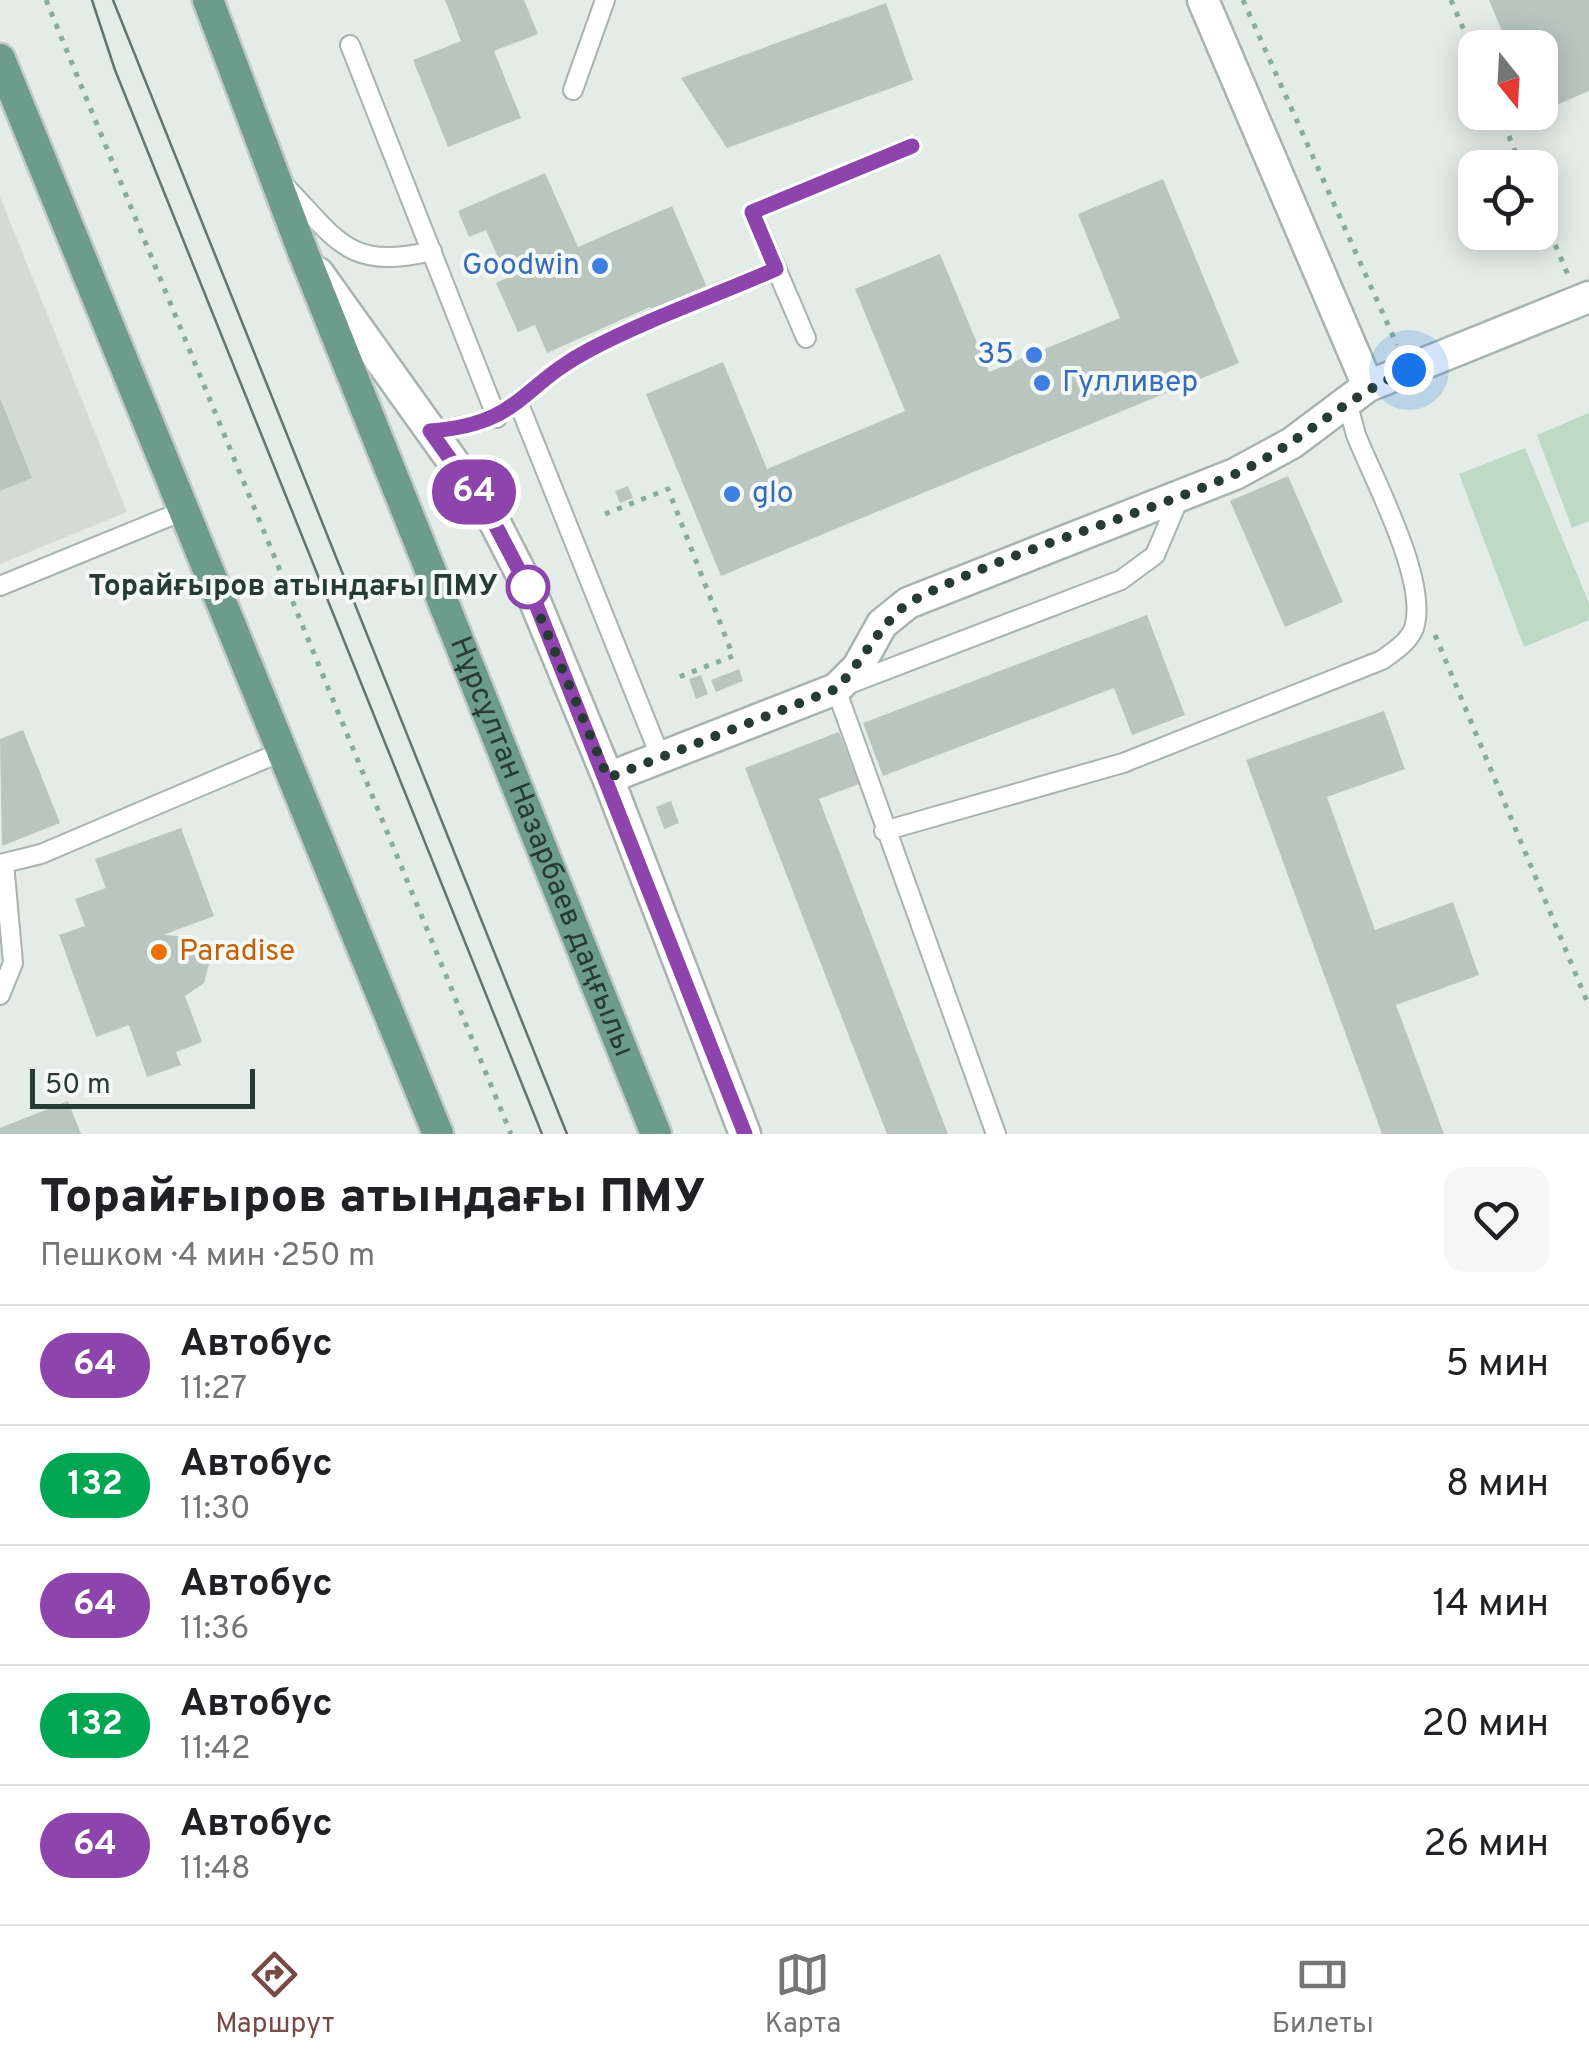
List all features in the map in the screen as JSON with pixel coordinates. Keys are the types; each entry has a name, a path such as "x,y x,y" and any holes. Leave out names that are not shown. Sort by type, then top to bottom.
{"main road":[{"name":"Нұрсұлтан Назарбаев даңғылы","path":"208,0 303,252 656,1134"},
{"path":"0,59 438,1134"}],"street":[{"path":"1208,2 1368,386"},
{"path":"303,252 515,557 608,778 745,1134"},
{"path":"608,778 836,689 858,667 882,624 908,603 1266,459 1368,386 1584,299"}],"lane":[{"path":"573,90 605,0"},
{"path":"350,45 498,418"},
{"path":"806,338 752,212 912,146"},
{"path":"274,174 349,250 389,262 432,251"},
{"path":"430,431 464,428 498,418 547,376 594,347 776,269"},
{"path":"884,831 1124,764 1382,660 1414,631 1416,588 1352,422 1350,409 1368,386"},
{"path":"518,404 660,756"},
{"path":"996,1134 836,689 1121,580 1156,555 1180,496"},
{"path":"0,586 183,511"},
{"path":"0,995 13,963 2,863 41,854 281,752"}],"path":[{"path":"46,0 512,1134"},
{"path":"1243,0 1409,370"},
{"path":"1451,0 1464,30"},
{"path":"1558,246 1584,299"},
{"path":"605,514 668,489 734,656 674,679"},
{"path":"1416,588 1589,1006"}],"shaded area":[{"path":"0,197 127,512 0,564"}],"green space":[{"path":"1589,413 1589,521 1572,528 1537,435"},
{"path":"1525,448 1589,603 1589,620 1524,647 1459,474"}],"building":[{"path":"445,0 524,0 538,34 494,51 521,118 448,147 413,60 461,41"},
{"path":"1489,0 1589,0 1589,91 1558,104 1558,30 1502,30"},
{"path":"886,3 913,80 727,148 681,78"},
{"name":"Goodwin","path":"545,173 578,247 672,206 709,292 654,316 650,307 547,353 535,325 518,332 496,283 507,278 486,230 469,237 458,211"},
{"name":"Гулливер","path":"1163,179 1239,363 721,576 646,394 723,362 767,469 905,411 855,289 940,254 989,372 1120,318 1078,214"},
{"path":"0,398 32,478 0,491"},
{"path":"1288,476 1343,602 1285,627 1230,501"},
{"path":"628,486 633,498 620,503 615,491"},
{"path":"1147,615 1185,715 1132,735 1114,688 883,776 863,723"},
{"path":"739,669 743,681 716,692 711,680"},
{"path":"701,675 708,694 696,699 689,679"},
{"path":"1384,711 1405,769 1327,797 1375,930 1453,902 1479,975 1396,1005 1444,1134 1382,1134 1246,760"},
{"path":"23,730 60,823 2,846 0,739"},
{"path":"839,732 859,784 819,799 948,1134 887,1134 745,768"},
{"path":"671,801 679,823 664,829 656,807"},
{"path":"181,828 214,916 163,935 191,937 203,943 211,956 204,983 185,996 202,1042 176,1052 181,1065 147,1077 129,1025 96,1037 59,935 85,926 75,899 106,888 95,859"},
{"path":"68,1101 81,1134 0,1134 0,1128"}],"tram line":[{"path":"92,0 115,70 542,1134"},
{"path":"113,0 567,1134"}],"bus line":[{"name":"64","path":"745,1134 608,778 534,599 490,515 430,431 464,428 498,418 547,376 594,347 776,269 752,212 912,146"}],"place":[{"name":"Goodwin","path":"600,266"},
{"name":"35","path":"1034,355"},
{"name":"Гулливер","path":"1042,383"},
{"name":"glo","path":"732,494"},
{"name":"Торайғыров атындағы ПМУ","path":"528,587"},
{"name":"Paradise","path":"159,952"}],"route":[{"path":"528,587 524,578 608,778 836,689 858,667 882,624 908,603 1235,474 1292,443 1368,386 1409,370"}]}
